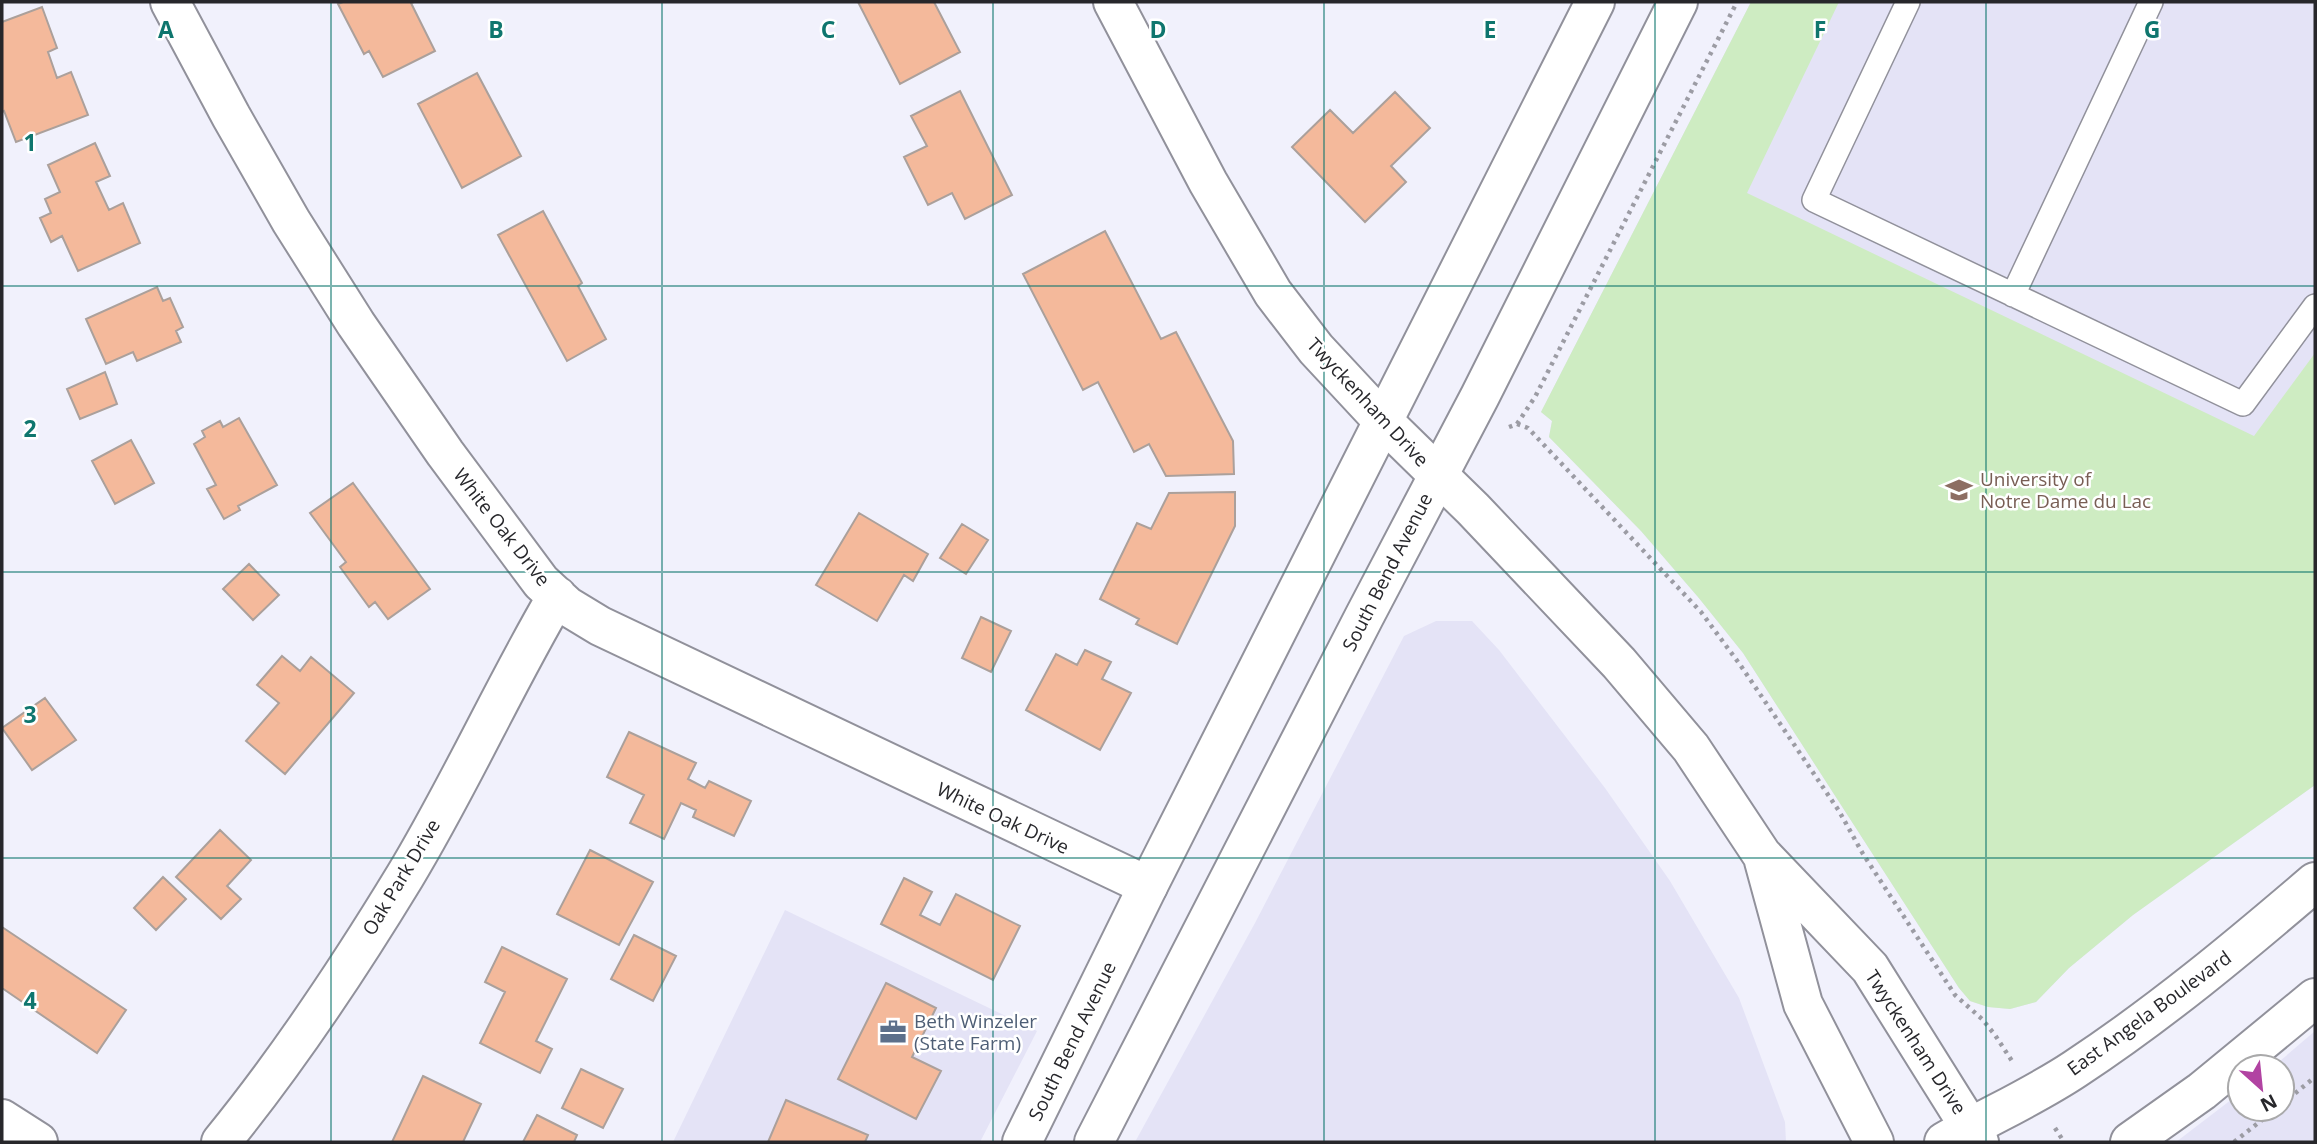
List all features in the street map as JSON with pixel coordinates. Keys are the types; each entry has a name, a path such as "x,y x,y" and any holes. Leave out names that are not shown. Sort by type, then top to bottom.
{"street":[{"name":"White Oak Drive","path":"170,2 244,140 356,324 445,453 541,582 557,597 600,626 1148,886"},
{"name":"Twyckenham Drive","path":"1113,2 1208,182 1273,293 1316,349 1619,663 1691,748 1762,855 1870,968 1965,1137"},
{"name":"South Bend Avenue","path":"1022,1142 1148,886 1595,2"},
{"name":"South Bend Avenue","path":"1094,1142 1480,396 1678,2"},
{"name":"Oak Park Drive","path":"220,1142 250,1106 326,1000 406,875 557,597"},
{"name":"Twyckenham Drive","path":"1762,855 1804,1004 1874,1142"},
{"name":"East Angela Boulevard","path":"1965,1137 2034,1095 2149,1017 2221,962 2315,882"},
{"path":"2130,1142 2212,1083 2315,998"},
{"path":"2,1119 38,1142"}],"lane":[{"path":"1908,2 1814,200 2243,404 2315,306"},
{"path":"2013,295 2151,2"}],"path":[{"path":"1508,428 1517,424 1535,397 1737,2"},
{"path":"1517,424 1528,428 1701,612 1741,666 1832,801 1863,854 1955,995 1982,1019 1995,1035"},
{"path":"2296,1093 2315,1077"},
{"path":"2234,1142 2258,1123"}],"shaded area":[{"name":"University of Notre Dame du Lac","path":"1751,2 2315,2 2315,785 2133,915 2069,968 2036,1002 2010,1009 1988,1007 1970,1001 1959,988 1743,653 1641,531 1549,437 1552,421 1541,412"},
{"path":"1436,621 1472,621 1499,650 1605,788 1670,881 1739,998 1785,1122 1786,1142 1135,1142 1255,923 1404,636"},
{"path":"785,910 1037,1031 980,1142 673,1142"},
{"path":"2315,1031 2315,1142 2176,1142 2226,1104 2226,1123 2296,1123 2296,1053 2289,1053"}],"green space":[{"name":"University of Notre Dame du Lac","path":"1751,2 1839,2 1747,193 2254,436 2315,353 2315,785 2133,915 2069,968 2036,1002 2010,1009 1988,1007 1970,1001 1959,988 1743,653 1641,531 1549,437 1552,421 1541,412"}],"building":[{"path":"414,2 411,3 435,51 383,77 369,51 364,54 338,4"},
{"path":"858,2 934,2 960,52 900,84"},
{"path":"42,7 57,48 48,52 57,78 71,72 88,115 16,142 4,111 2,112 2,22"},
{"path":"477,73 521,156 462,188 418,104"},
{"path":"960,91 1012,195 965,219 952,193 928,205 904,157 927,146 911,116"},
{"path":"1395,92 1430,128 1391,166 1406,182 1365,222 1292,147 1330,110 1353,133"},
{"path":"95,143 110,176 96,182 109,210 123,203 140,243 78,271 62,236 51,242 40,218 51,213 45,199 60,192 48,165"},
{"path":"543,211 582,283 578,286 606,339 567,361 498,235"},
{"path":"1105,231 1161,339 1176,332 1233,441 1234,474 1166,476 1149,444 1134,452 1098,382 1083,390 1023,274"},
{"path":"157,287 163,301 170,298 183,327 176,331 181,342 137,361 133,352 106,364 86,319"},
{"path":"105,372 117,404 80,419 67,389"},
{"path":"239,418 277,485 238,506 240,510 224,519 207,489 216,485 194,444 205,437 202,431 220,421 223,427"},
{"path":"131,440 154,483 115,504 92,461"},
{"path":"353,483 430,589 388,619 375,602 369,607 340,567 346,562 310,513"},
{"path":"1235,492 1235,526 1177,644 1136,624 1139,619 1100,599 1137,523 1151,529 1169,493"},
{"path":"859,513 928,554 913,581 904,575 877,621 816,585"},
{"path":"962,524 988,540 966,574 940,558"},
{"path":"249,564 279,595 253,620 223,589"},
{"path":"981,617 1011,631 991,672 962,658"},
{"path":"1085,650 1111,662 1102,679 1131,693 1100,750 1026,710 1056,654 1077,665"},
{"path":"282,656 300,671 311,657 354,693 285,774 246,741 279,703 257,685"},
{"path":"45,698 76,740 32,770 2,728"},
{"path":"629,732 696,763 688,779 705,788 709,781 751,801 734,836 693,817 696,810 681,803 664,839 630,823 644,795 607,777"},
{"path":"220,830 251,860 227,886 241,899 221,919 176,877"},
{"path":"590,850 653,882 619,945 557,914"},
{"path":"163,877 186,899 156,930 134,908"},
{"path":"904,878 932,892 920,915 940,925 956,894 1020,926 993,980 881,924"},
{"path":"2,927 126,1010 97,1053 2,988"},
{"path":"634,935 676,956 653,1001 611,979"},
{"path":"502,947 567,979 536,1041 552,1049 540,1073 480,1043 505,992 485,982"},
{"name":"Beth Winzeler (State Farm)","path":"886,983 936,1008 912,1057 941,1071 916,1119 838,1079"},
{"path":"581,1069 623,1089 603,1128 562,1108"},
{"path":"423,1076 481,1104 463,1142 392,1142"},
{"path":"786,1100 868,1135 865,1142 768,1142"},
{"path":"537,1115 577,1135 574,1142 523,1142"}],"place":[{"name":"University of Notre Dame du Lac","path":"1959,490"},
{"name":"Beth Winzeler (State Farm)","path":"893,1032"}]}
